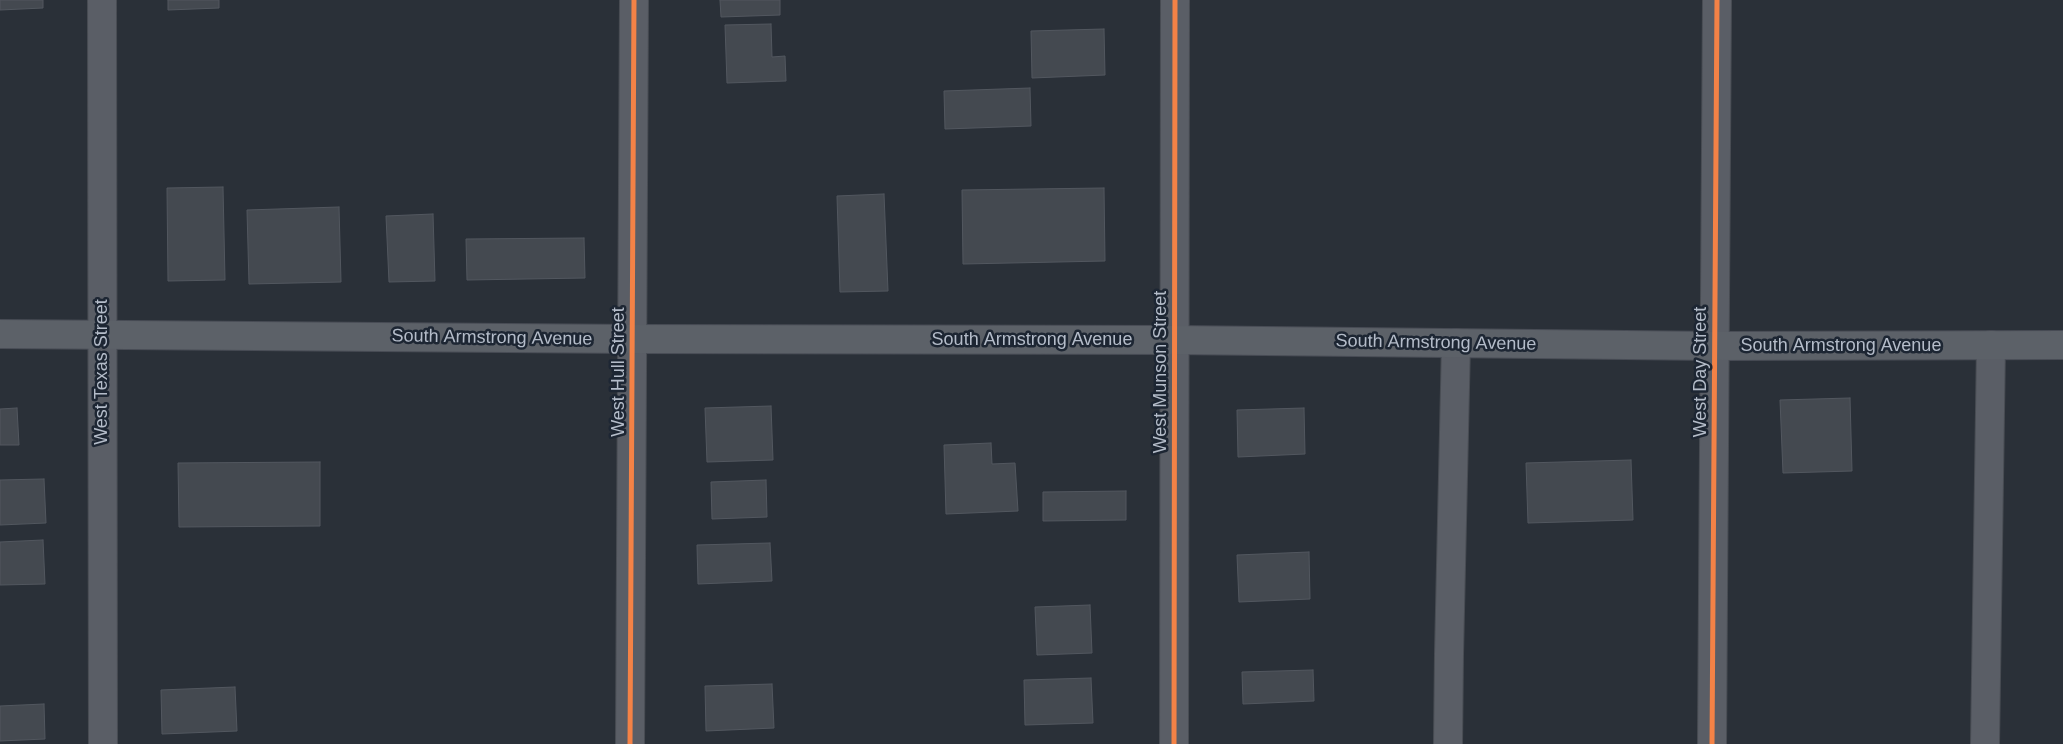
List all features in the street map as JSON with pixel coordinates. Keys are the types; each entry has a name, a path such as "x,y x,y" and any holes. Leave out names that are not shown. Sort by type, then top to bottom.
{"main road":[{"name":"South Armstrong Avenue","path":"0,334 633,339 1175,340 1715,346 2063,345"}],"street":[{"name":"West Texas Street","path":"102,0 103,744"},
{"name":"West Hull Street","path":"630,744 634,0"},
{"name":"West Munson Street","path":"1174,744 1176,0"},
{"name":"West Day Street","path":"1712,744 1717,0"},
{"path":"1448,744 1456,344"},
{"path":"1985,744 1991,345"}],"building":[{"path":"0,0 43,0 43,8 0,10"},
{"path":"168,0 219,0 219,8 168,10"},
{"path":"720,0 780,0 780,15 721,17"},
{"path":"771,24 772,57 785,56 786,81 727,83 725,25"},
{"path":"1104,29 1105,75 1032,78 1031,31"},
{"path":"1030,88 1031,126 945,129 944,91"},
{"path":"223,187 225,280 168,281 167,188"},
{"path":"1104,188 1105,261 963,264 962,190"},
{"path":"884,194 888,291 840,292 837,196"},
{"path":"339,207 341,282 249,284 247,210"},
{"path":"433,214 435,281 389,282 386,216"},
{"path":"584,238 585,278 467,280 466,239"},
{"path":"1850,398 1852,471 1783,473 1780,400"},
{"path":"771,406 773,460 707,462 705,408"},
{"path":"17,408 19,445 0,445 0,409"},
{"path":"1304,408 1305,454 1238,457 1237,410"},
{"path":"991,443 992,464 1015,463 1018,511 946,514 944,445"},
{"path":"1631,460 1633,520 1528,523 1526,463"},
{"path":"320,462 320,526 179,527 178,463"},
{"path":"44,479 46,523 0,525 0,480"},
{"path":"766,480 767,517 712,519 711,482"},
{"path":"1126,491 1126,520 1043,521 1043,492"},
{"path":"43,540 45,584 0,585 0,542"},
{"path":"770,543 772,581 698,584 697,545"},
{"path":"1309,552 1310,599 1239,602 1237,555"},
{"path":"1090,605 1092,653 1037,655 1035,607"},
{"path":"1313,670 1314,701 1243,704 1242,672"},
{"path":"1091,678 1093,723 1025,725 1024,680"},
{"path":"772,684 774,728 706,731 705,686"},
{"path":"235,687 237,731 162,734 161,690"},
{"path":"44,704 45,739 0,741 0,706"}],"cycle path":[{"path":"630,744 634,0"},
{"path":"1174,744 1175,0"},
{"path":"1712,744 1717,0"}]}
